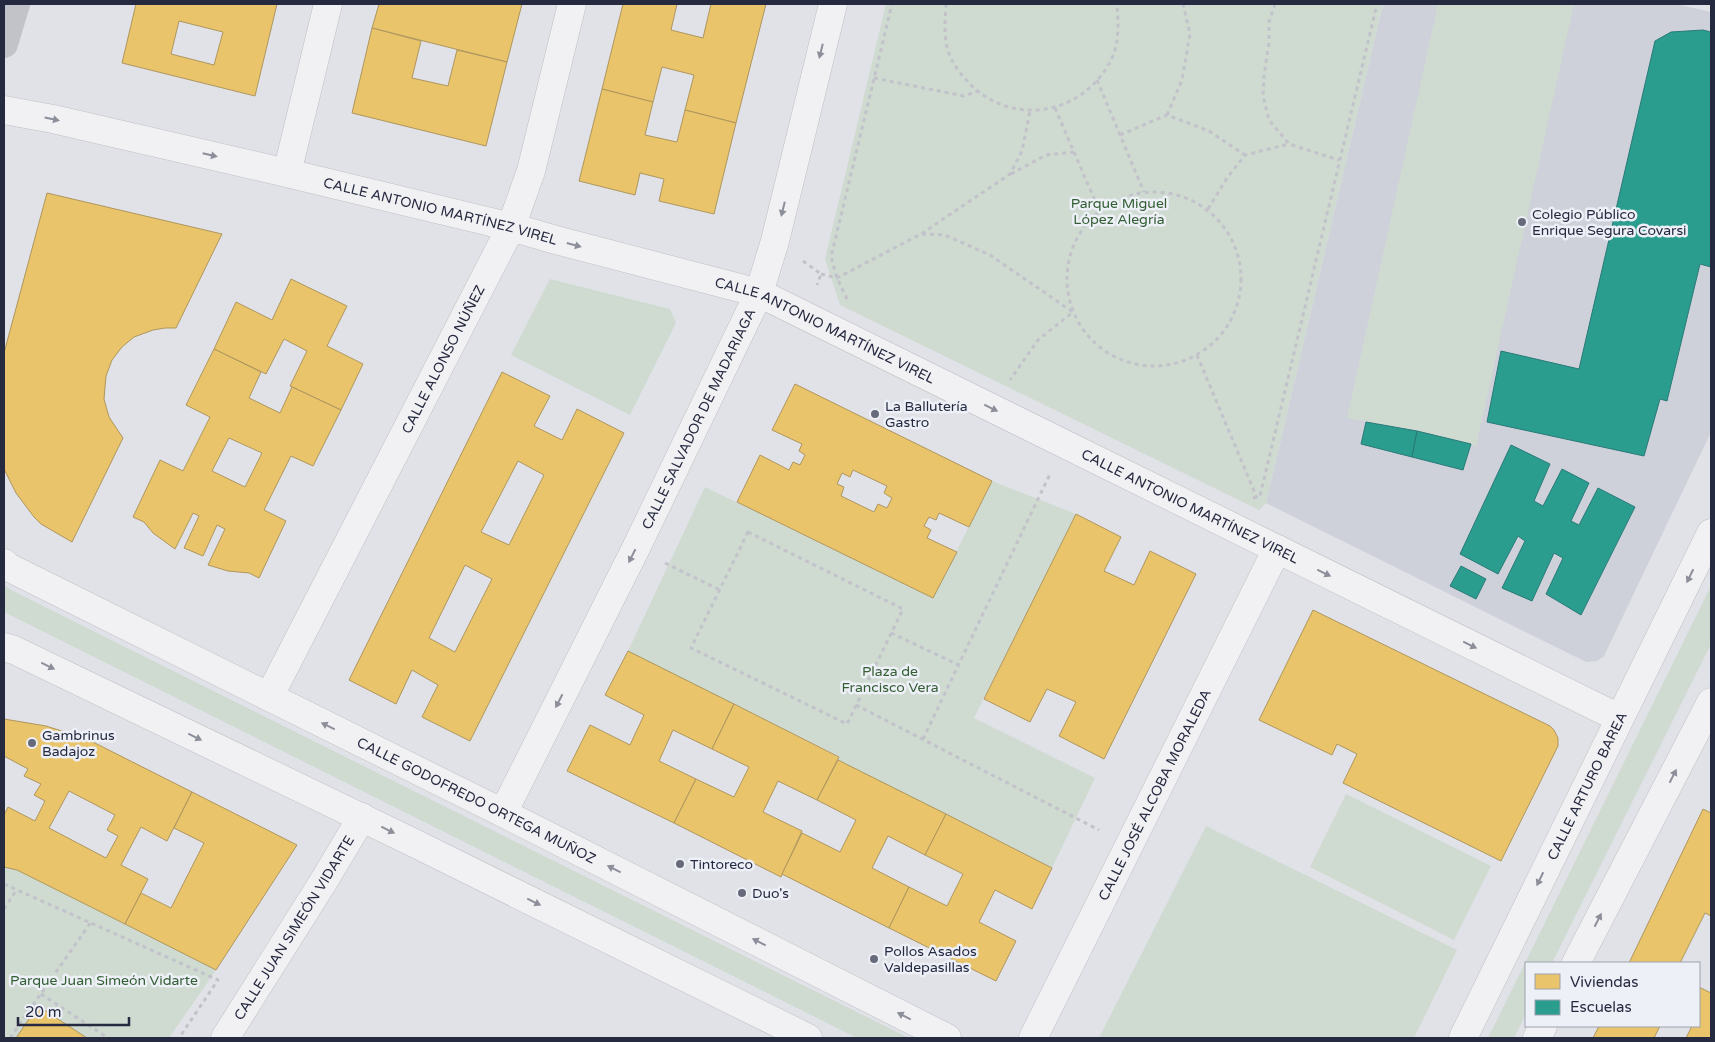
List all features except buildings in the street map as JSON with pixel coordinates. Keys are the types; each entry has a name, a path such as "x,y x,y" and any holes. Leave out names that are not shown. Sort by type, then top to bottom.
{"main road":[{"path":"4,44 16,4"}],"street":[{"path":"287,173 328,4"},
{"name":"CALLE ALONSO NÚÑEZ","path":"268,697 511,227 531,171 572,4"},
{"name":"CALLE SALVADOR DE MADARIAGA","path":"504,812 636,548 759,293 775,242 833,4"},
{"name":"CALLE ANTONIO MARTÍNEZ VIREL","path":"4,110 287,173 511,227 759,293 1619,718"},
{"name":"CALLE ARTURO BAREA","path":"1462,1038 1711,532"},
{"name":"CALLE JOSÉ ALCOBA MORALEDA","path":"1033,1038 1277,549"},
{"name":"CALLE GODOFREDO ORTEGA MUÑOZ","path":"4,563 8,567 268,697 504,812 947,1038"},
{"path":"4,647 14,650 362,818 808,1038"},
{"path":"1577,962 1702,743 1711,702"},
{"name":"CALLE JUAN SIMEÓN VIDARTE","path":"225,1038 326,879 362,818"}],"path":[{"path":"849,304 837,278 831,257 892,4"},
{"path":"946,4 944,32 950,56 963,78 982,96 1005,107 1030,111 1055,108 1078,97 1097,80 1111,59 1119,31 1117,4"},
{"path":"1167,116 1182,80 1190,34 1183,4"},
{"path":"1275,4 1268,22 1269,43 1263,96 1269,120 1289,144"},
{"path":"1257,498 1260,496 1377,4"},
{"path":"874,78 964,96 978,91"},
{"path":"1097,80 1144,192"},
{"path":"1055,108 1099,210"},
{"path":"1010,174 1022,151 1030,111"},
{"path":"1120,135 1167,116 1209,131 1245,155"},
{"path":"1208,209 1227,178 1245,155 1289,144 1340,160"},
{"path":"775,242 821,274 837,278 921,234 1010,174 1046,155 1074,152"},
{"path":"1154,191 1182,196 1208,209 1227,231 1239,258 1241,287 1234,315 1220,337 1196,356 1178,364 1153,367 1128,363 1104,352 1086,334 1073,312 1067,287 1068,259 1080,232 1099,210 1125,196 1144,192 1154,191"},
{"path":"921,234 945,235 990,255 1073,312"},
{"path":"803,315 821,274"},
{"path":"1010,381 1038,340 1073,312"},
{"path":"1196,356 1257,498"},
{"path":"923,739 1065,444"},
{"path":"1249,496 1254,499 1257,498"},
{"path":"748,532 903,609 847,724 692,648 720,590 748,532"},
{"path":"636,548 720,590"},
{"path":"891,633 959,666"},
{"path":"856,705 1129,845"},
{"path":"4,884 218,980 179,1038"},
{"path":"4,909 17,889"},
{"path":"10,1038 91,922"},
{"path":"40,994 108,1038"}],"shaded area":[{"name":"Colegio Público Enrique Segura Covarsi","path":"1383,4 1676,4 1711,12 1711,432 1604,656 1597,661 1587,662 1580,659 1266,503"}],"green space":[{"name":"Parque Miguel López Alegría","path":"886,4 1383,4 1266,503 1259,510 840,305 825,259"},
{"path":"1438,4 1574,4 1476,447 1471,444 1417,431 1347,418"},
{"path":"550,279 670,309 676,323 630,415 511,355"},
{"name":"Plaza de Francisco Vera","path":"992,481 1076,514 974,718 1095,778 1052,868 838,760 839,756 628,651 705,487 933,598"},
{"path":"4,585 909,1038 857,1038 4,612"},
{"path":"1711,586 1711,644 1552,962 1525,962"},
{"path":"1346,794 1491,866 1454,940 1310,867"},
{"path":"1206,826 1457,950 1414,1038 1099,1038"},
{"name":"Parque Juan Simeón Vidarte","path":"4,867 17,870 216,970 169,1038 87,1038 38,1006 16,1038 4,1038"},
{"path":"1525,963 1525,1016 1514,1038 1488,1038"}],"place":[{"name":"Colegio Público Enrique Segura Covarsi","path":"1522,222"},
{"name":"La Ballutería Gastro","path":"875,414"},
{"name":"Gambrinus Badajoz","path":"32,743"},
{"name":"Tintoreco","path":"680,864"},
{"name":"Duo's","path":"742,893"},
{"name":"Pollos Asados Valdepasillas","path":"874,959"}]}
